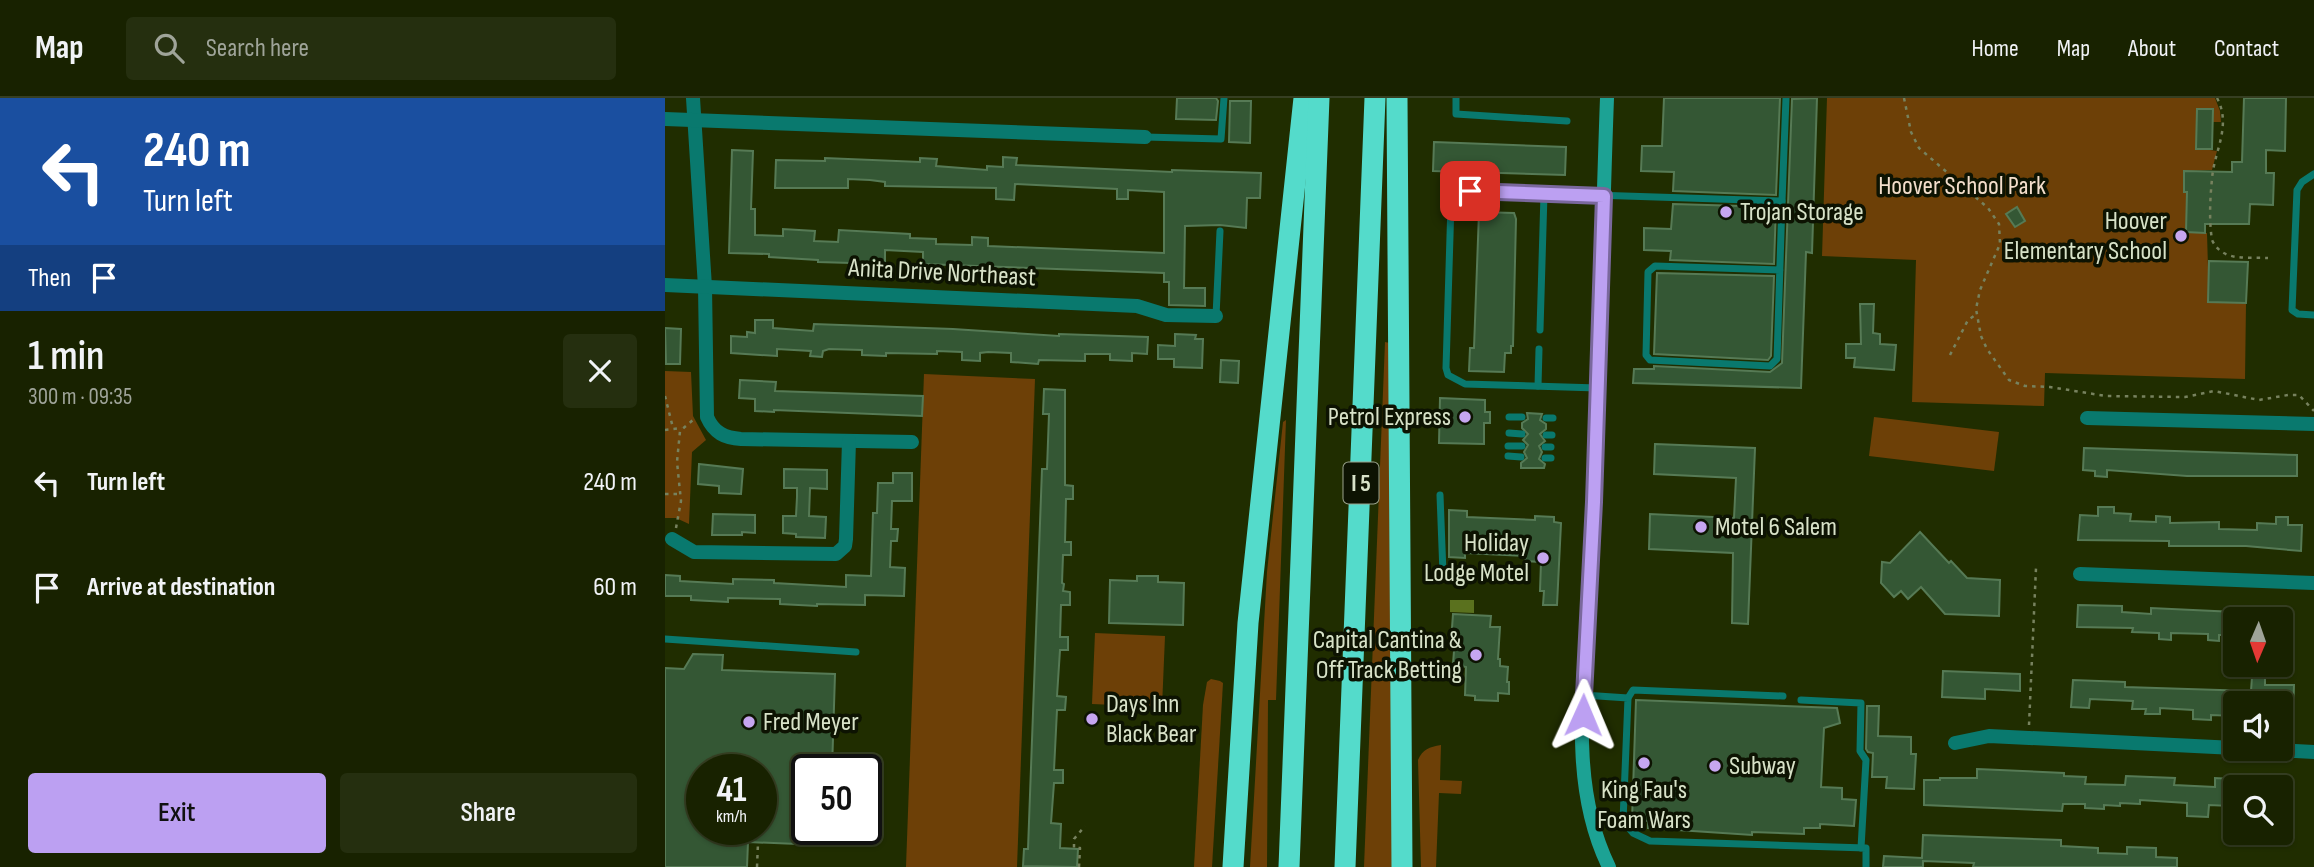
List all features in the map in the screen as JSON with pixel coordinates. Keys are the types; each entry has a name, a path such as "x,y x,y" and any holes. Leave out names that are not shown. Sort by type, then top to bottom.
{"highway":[{"path":"1233,867 1249,610 1304,98"},
{"name":"I 5","path":"1289,867 1319,98"},
{"name":"I 5","path":"1345,867 1375,98"},
{"name":"I 5","path":"1398,98 1402,867"}],"main road":[{"path":"1607,98 1598,388 1583,695 1583,765 1591,814 1609,867"}],"street":[{"path":"693,98 705,287 708,421 725,437 733,439 912,442"},
{"path":"665,119 1145,137"},
{"name":"Anita Drive Northeast","path":"665,285 1137,306 1166,315 1216,316"},
{"path":"2087,418 2314,424"},
{"path":"671,539 698,553 836,554 845,546 846,538 849,441"},
{"path":"2080,574 2314,583"},
{"path":"1955,743 1989,737 2223,747"},
{"path":"2293,751 2314,752"}],"lane":[{"path":"1145,137 1217,141 1221,139 1224,98"},
{"path":"1456,98 1456,114 1567,121"},
{"path":"1780,270 1655,266 1648,272 1646,355 1650,360 1770,366 1777,359 1786,98"},
{"path":"2314,174 2302,182 2297,190 2292,310 2298,314 2314,315"},
{"path":"1598,388 1465,384 1448,374 1446,354 1451,203 1454,196 1459,192 1470,191 1783,201"},
{"path":"1540,330 1544,194"},
{"path":"1216,316 1220,231"},
{"path":"1538,386 1539,349"},
{"path":"1509,417 1522,417"},
{"path":"1509,433 1522,434"},
{"path":"1508,446 1521,446"},
{"path":"1508,456 1521,457"},
{"path":"1440,495 1443,573"},
{"path":"665,639 856,652"},
{"path":"1783,696 1633,690 1627,698 1623,821 1633,833 1650,841 1866,848 1866,867"},
{"path":"1583,695 1627,698"},
{"path":"1801,700 1861,703 1860,751 1866,760 1861,848"}],"path":[{"path":"1904,98 1911,132 1919,148 1988,208 1999,224 2000,244 1980,290 1976,314 1982,336 1996,363 2009,380 2025,386 2139,398 2185,397 2214,391 2259,400 2299,395 2314,411"},
{"path":"2217,98 2223,110 2223,125 2212,176 2213,240 2217,249 2229,257 2268,258"},
{"path":"1950,355 1968,320 1976,314"},
{"path":"665,396 673,428"},
{"path":"665,430 682,428 698,418 708,421"},
{"path":"671,539 679,522 681,494 677,462 682,428"},
{"path":"665,494 681,494"},
{"path":"2028,738 2036,568"},
{"path":"1079,867 1080,848 1074,848 1074,839 1085,826"},
{"path":"757,867 758,845"}],"green space":[{"name":"Hoover School Park","path":"1827,98 2215,98 2221,122 2213,122 2213,110 2197,110 2196,148 2217,151 2212,170 2184,171 2184,192 2210,193 2205,212 2186,211 2186,232 2207,233 2209,302 2246,303 2245,379 2045,373 2044,406 1912,402 1916,260 1822,256"},
{"path":"1385,342 1390,343 1393,867 1364,867"},
{"path":"665,371 691,372 693,416 706,440 692,452 689,524 676,518 665,518"},
{"path":"924,374 1035,379 1017,867 906,867"},
{"path":"1874,417 1999,432 1994,471 1869,456"},
{"path":"1286,420 1276,700 1268,700 1267,867 1250,867 1267,572 1283,422"},
{"path":"1095,633 1165,636 1162,707 1092,704"},
{"path":"1211,679 1223,683 1212,867 1194,867 1203,705 1207,682"},
{"path":"1441,745 1440,780 1462,781 1461,794 1439,793 1436,867 1421,867 1418,760 1427,749"}],"shaded area":[{"path":"1450,600 1474,600 1474,613 1450,612"}],"building":[{"path":"1177,98 1216,98 1216,120 1176,119"},
{"path":"1664,98 1780,98 1776,195 1673,191 1674,172 1641,171 1642,146 1662,146"},
{"path":"1817,98 1812,253 1806,252 1801,388 1633,383 1634,369 1654,369 1654,366 1770,372 1782,363 1792,99"},
{"path":"2244,98 2286,98 2285,151 2266,150 2266,173 2274,173 2273,205 2250,204 2249,224 2205,224 2205,233 2186,232 2187,192 2184,192 2184,171 2232,172 2232,162 2242,162"},
{"path":"1230,101 1251,101 1250,143 1229,142"},
{"path":"2197,109 2213,109 2212,149 2196,149"},
{"path":"1434,142 1566,147 1565,175 1433,171"},
{"path":"732,150 753,151 751,209 755,209 755,235 783,236 783,229 815,231 814,241 838,242 839,230 910,234 910,238 936,239 936,244 972,245 972,237 988,238 988,246 1164,253 1164,192 1128,190 1128,199 1117,199 1117,189 1015,184 1014,200 996,199 996,188 885,186 885,182 848,179 848,188 775,188 776,160 825,161 825,158 920,162 920,158 937,159 936,166 987,170 987,166 1003,167 1003,157 1017,158 1016,165 1261,173 1260,198 1247,198 1246,228 1220,225 1185,226 1184,288 1205,288 1205,306 1169,305 1169,282 1164,282 1164,273 923,264 923,252 885,250 885,264 818,262 769,257 769,254 729,253"},
{"path":"1673,204 1776,207 1774,264 1670,260 1671,251 1644,250 1644,228 1671,229"},
{"path":"2017,207 2025,221 2015,227 2006,214"},
{"path":"1479,212 1514,213 1516,219 1513,346 1511,353 1505,353 1504,372 1469,371 1470,348 1474,348"},
{"path":"2209,261 2248,262 2246,303 2208,302"},
{"path":"1657,273 1774,276 1771,356 1768,360 1654,354"},
{"path":"1860,304 1874,304 1873,333 1880,334 1880,344 1896,345 1894,370 1854,367 1855,358 1846,358 1846,344 1861,344"},
{"path":"755,320 773,320 773,328 813,331 814,324 1059,336 1148,337 1147,354 1132,353 1132,361 1110,360 1110,354 1085,354 1085,361 1039,360 1038,364 1011,362 1011,353 988,352 980,353 980,361 962,360 962,352 937,351 937,354 886,353 886,356 862,355 862,350 829,349 823,351 822,357 810,356 811,351 777,349 777,356 731,353 731,336 747,337 747,332 755,333"},
{"path":"665,328 681,329 680,364 666,364"},
{"path":"1175,334 1196,335 1195,339 1203,339 1202,368 1174,367 1174,359 1158,359 1158,345 1175,346"},
{"path":"1221,360 1239,361 1238,383 1220,382"},
{"path":"740,380 776,382 775,391 923,396 922,416 755,411 755,399 739,398"},
{"path":"1044,389 1065,390 1065,485 1073,486 1073,499 1066,499 1065,542 1071,542 1071,555 1063,555 1062,583 1063,591 1070,592 1070,605 1061,605 1060,637 1068,637 1068,650 1060,650 1057,696 1066,697 1065,710 1057,710 1054,770 1063,770 1063,783 1054,783 1051,823 1061,824 1060,848 1078,849 1077,867 1023,866 1024,849 1028,849 1042,469 1047,469 1049,414 1043,414"},
{"name":"Petrol Express","path":"1440,398 1485,400 1485,412 1490,412 1490,423 1484,423 1484,444 1439,443"},
{"path":"1527,413 1542,414 1540,420 1546,424 1546,429 1540,434 1545,441 1539,446 1542,452 1539,459 1545,464 1544,468 1521,468 1521,463 1527,458 1524,452 1528,445 1523,440 1528,434 1522,428 1522,423 1528,419"},
{"name":"Motel 6 Salem","path":"1655,444 1755,448 1748,624 1732,623 1733,553 1649,549 1650,514 1734,518 1736,478 1654,474"},
{"path":"2084,448 2297,455 2297,476 2187,476 2107,470 2107,477 2095,476 2095,471 2083,470"},
{"path":"699,464 743,469 741,494 719,493 719,486 698,484"},
{"path":"784,469 827,470 827,489 810,488 809,516 826,517 825,538 796,537 796,534 783,533 783,516 796,516 797,497 797,488 784,488"},
{"path":"893,473 912,473 912,501 892,501 891,529 898,529 897,541 891,541 890,567 905,568 904,596 865,595 865,605 817,606 780,604 780,599 728,598 728,602 691,600 691,596 665,596 665,575 680,576 680,581 733,584 733,579 774,580 774,583 846,587 846,575 871,576 873,513 877,513 878,483 893,483"},
{"path":"2098,507 2114,507 2114,513 2131,514 2130,521 2156,522 2156,516 2170,517 2170,523 2219,522 2219,529 2257,530 2257,523 2276,524 2276,517 2288,517 2288,525 2302,525 2301,551 2246,546 2169,546 2169,541 2078,540 2080,515 2098,516"},
{"name":"Holiday Lodge Motel","path":"1449,510 1467,511 1467,517 1535,520 1535,516 1554,517 1554,522 1561,523 1557,605 1543,605 1544,591 1540,591 1541,562 1525,561 1526,556 1465,553 1465,558 1449,557"},
{"path":"713,514 755,515 755,533 712,535"},
{"path":"1920,532 1967,578 2000,580 1999,616 1945,614 1921,587 1908,599 1901,591 1894,597 1881,583 1882,562 1890,563"},
{"path":"1137,576 1158,576 1158,582 1184,583 1183,625 1109,623 1110,580 1137,581"},
{"path":"2078,605 2122,606 2122,612 2151,614 2151,608 2223,611 2223,635 2219,635 2219,641 2208,640 2208,634 2171,633 2171,640 2159,639 2159,633 2132,632 2133,628 2077,627"},
{"name":"Capital Cantina & Off Track Betting","path":"1453,614 1491,616 1490,627 1500,627 1498,659 1500,666 1508,667 1509,694 1498,693 1498,701 1475,700 1475,696 1465,695 1466,667 1453,664"},
{"name":"Fred Meyer","path":"693,654 723,655 722,670 835,674 832,754 791,754 791,844 777,843 777,754 686,754 686,845 748,845 747,867 665,867 665,668 684,669"},
{"path":"1943,671 2020,674 2020,691 1985,689 1985,699 1942,697"},
{"path":"2252,677 2265,678 2265,685 2294,685 2293,719 2293,691 2251,691"},
{"path":"2073,680 2125,682 2125,687 2251,691 2223,691 2223,716 2211,715 2211,720 2193,719 2193,710 2160,708 2160,714 2145,714 2146,709 2132,709 2133,701 2090,699 2089,708 2071,707"},
{"path":"1636,700 1837,708 1840,723 1824,728 1821,787 1842,788 1842,799 1856,800 1854,826 1820,824 1820,828 1804,828 1804,834 1752,832 1752,835 1648,828 1648,821 1632,820"},
{"path":"1867,706 1879,706 1878,736 1911,737 1911,754 1916,754 1914,789 1886,788 1887,777 1872,777 1873,753 1866,749"},
{"path":"1977,769 2064,773 2064,776 2086,777 2085,784 2125,785 2126,776 2175,778 2174,785 2215,787 2215,778 2223,778 2223,806 2209,805 2208,817 2187,816 2187,803 2140,800 2140,804 2104,805 2104,809 2085,808 2085,804 2063,804 2062,811 1924,805 1924,780 1977,778"},
{"path":"1923,835 2061,840 2061,846 2098,848 2098,853 2127,854 2127,847 2156,848 2156,857 2177,858 2177,867 1973,867 1974,863 1923,861 1923,867 1883,867 1884,856 1922,858"}],"place":[{"name":"Trojan Storage","path":"1726,212"},
{"name":"Hoover Elementary School","path":"2181,236"},
{"name":"Petrol Express","path":"1465,417"},
{"name":"Motel 6 Salem","path":"1701,527"},
{"name":"Holiday Lodge Motel","path":"1543,558"},
{"name":"Capital Cantina & Off Track Betting","path":"1476,655"},
{"name":"Days Inn Black Bear","path":"1092,719"},
{"name":"Fred Meyer","path":"749,722"},
{"name":"King Fau's Foam Wars","path":"1644,763"},
{"name":"Subway","path":"1715,766"}],"route":[{"path":"1470,191 1604,196 1594,502 1583,715"}]}
